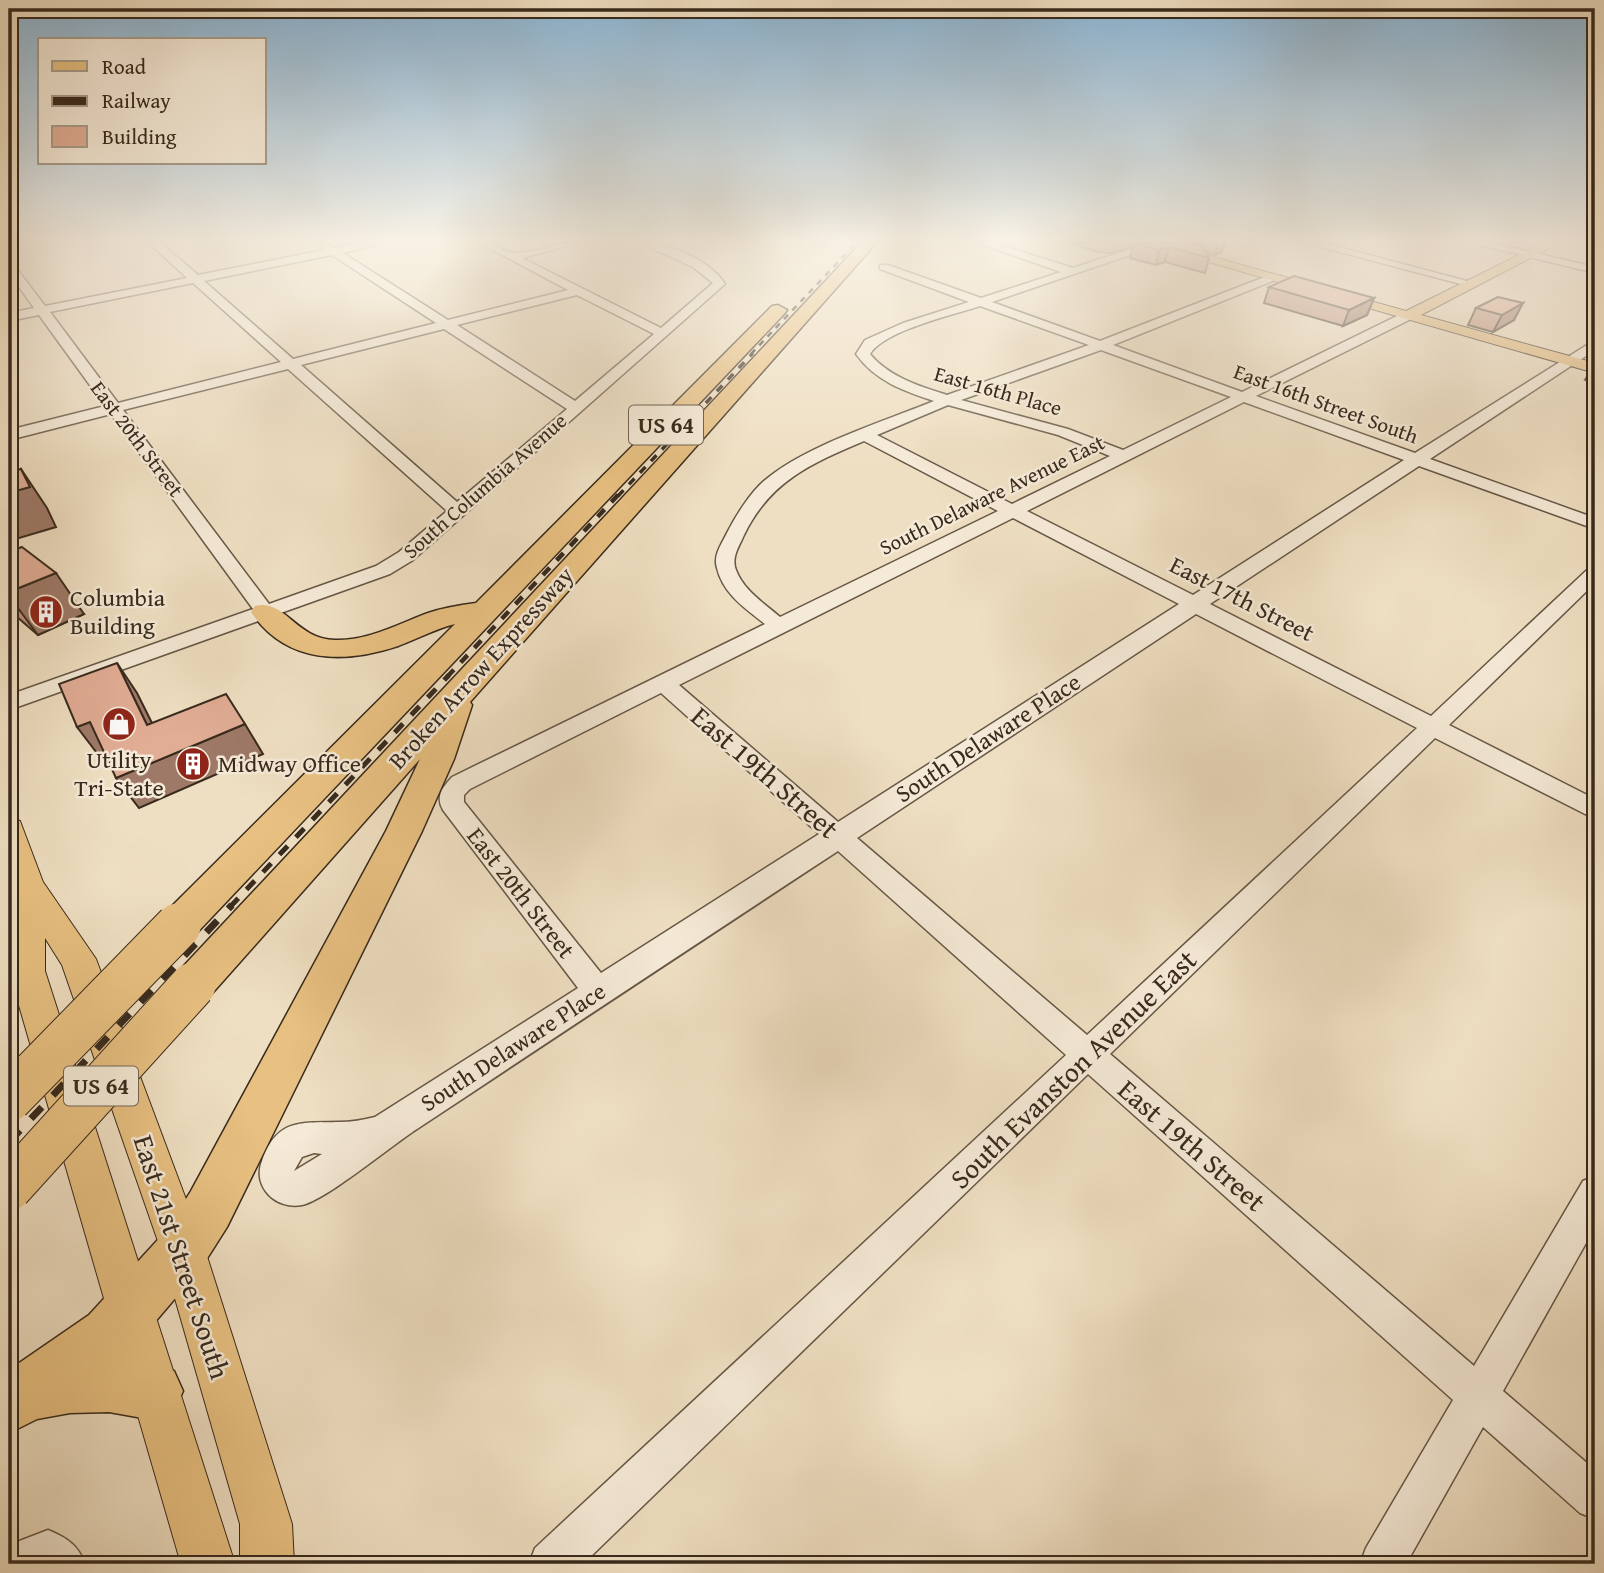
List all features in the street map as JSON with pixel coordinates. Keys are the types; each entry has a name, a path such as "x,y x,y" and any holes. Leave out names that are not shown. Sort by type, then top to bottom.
{"highway":[{"name":"Broken Arrow Expressway","path":"9,1099 773,315"},
{"name":"Broken Arrow Expressway","path":"9,1188 803,315"},
{"path":"265,612 299,642 329,649 369,645 441,618 487,609"},
{"path":"17,1399 109,1335 183,1250 209,1209 404,831 437,759 460,692"},
{"path":"17,1399 81,1381 118,1383 154,1391"}],"main road":[{"path":"1407,316 1595,368"},
{"name":"East 21st Street South","path":"9,829 28,887 78,959 183,1250 266,1524 267,1564"},
{"name":"East 21st Street South","path":"28,887 27,971 208,1564"}],"street":[{"name":"East 20th Street","path":"44,315 265,612"},
{"path":"235,315 457,511"},
{"path":"430,315 576,408"},
{"path":"9,435 483,315"},
{"path":"626,315 663,334"},
{"name":"South Columbia Avenue","path":"9,703 394,564 684,315"},
{"name":"East 16th Place","path":"945,315 884,335 864,348 865,361 898,382 948,401 1055,429 1124,456"},
{"name":"East 16th Street South","path":"1018,315 1595,524"},
{"path":"778,625 749,603 731,582 725,556 729,544 760,497 777,479 822,453 996,380 1101,345 1177,315"},
{"name":"South Delaware Avenue East","path":"452,793 474,776 662,682 1407,316"},
{"name":"South Delaware Place","path":"381,1133 1595,344"},
{"name":"East 17th Street","path":"865,435 1595,810"},
{"name":"South Evanston Avenue East","path":"551,1564 1595,573"},
{"name":"East 19th Street","path":"662,682 1595,1498"},
{"name":"East 20th Street","path":"452,793 452,804 598,992"},
{"path":"1382,1564 1595,1193"},
{"path":"19,1564 32,1556 48,1552 64,1564"}],"building":[{"path":"21,469 30,487 9,493 9,472"},
{"path":"22,547 56,573 9,592 9,552"},
{"path":"117,663 147,725 226,694 245,724 116,778 90,722 77,727 59,684"}],"railway":[{"path":"751,354 788,315"},
{"path":"618,496 753,353"},
{"path":"447,677 619,494"},
{"path":"230,907 449,675"},
{"path":"9,1142 232,905"}],"place":[{"name":"Columbia Building","path":"46,612"},
{"name":"Utility Tri-State","path":"119,724"},
{"name":"Midway Office","path":"193,764"}]}
